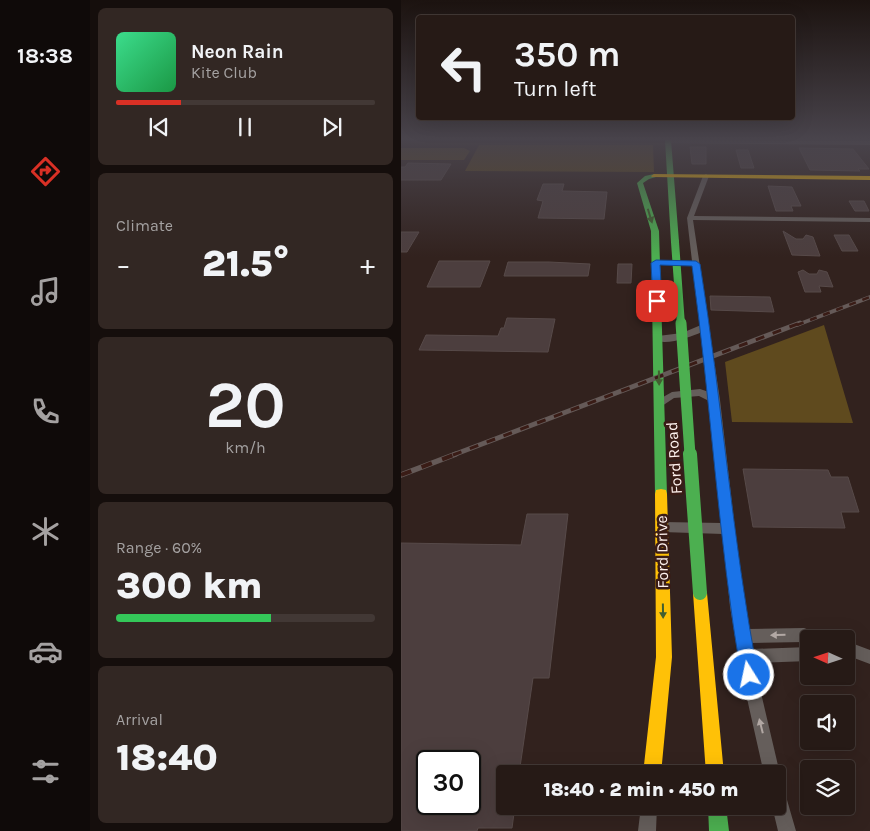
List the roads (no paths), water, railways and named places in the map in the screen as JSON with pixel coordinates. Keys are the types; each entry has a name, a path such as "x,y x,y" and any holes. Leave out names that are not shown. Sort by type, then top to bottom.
{"street":[{"name":"Ford Drive","path":"646,179 640,183 655,232 664,658 653,765"},
{"name":"Ford Road","path":"669,179 714,765"},
{"path":"705,179 690,218 706,326 742,636 770,765"},
{"path":"690,218 870,220"},
{"path":"656,263 696,264"},
{"path":"658,339 672,339 687,335 706,326"},
{"path":"659,404 672,395 700,392 715,400"},
{"path":"662,527 729,529"},
{"path":"742,636 800,635"},
{"path":"855,651 870,657"},
{"path":"746,656 800,654"},
{"path":"647,831 648,815"},
{"path":"718,815 719,831"},
{"path":"783,815 787,831"}],"railway":[{"path":"797,325 870,297"},
{"path":"453,455 800,323"},
{"path":"401,475 456,454"}]}
